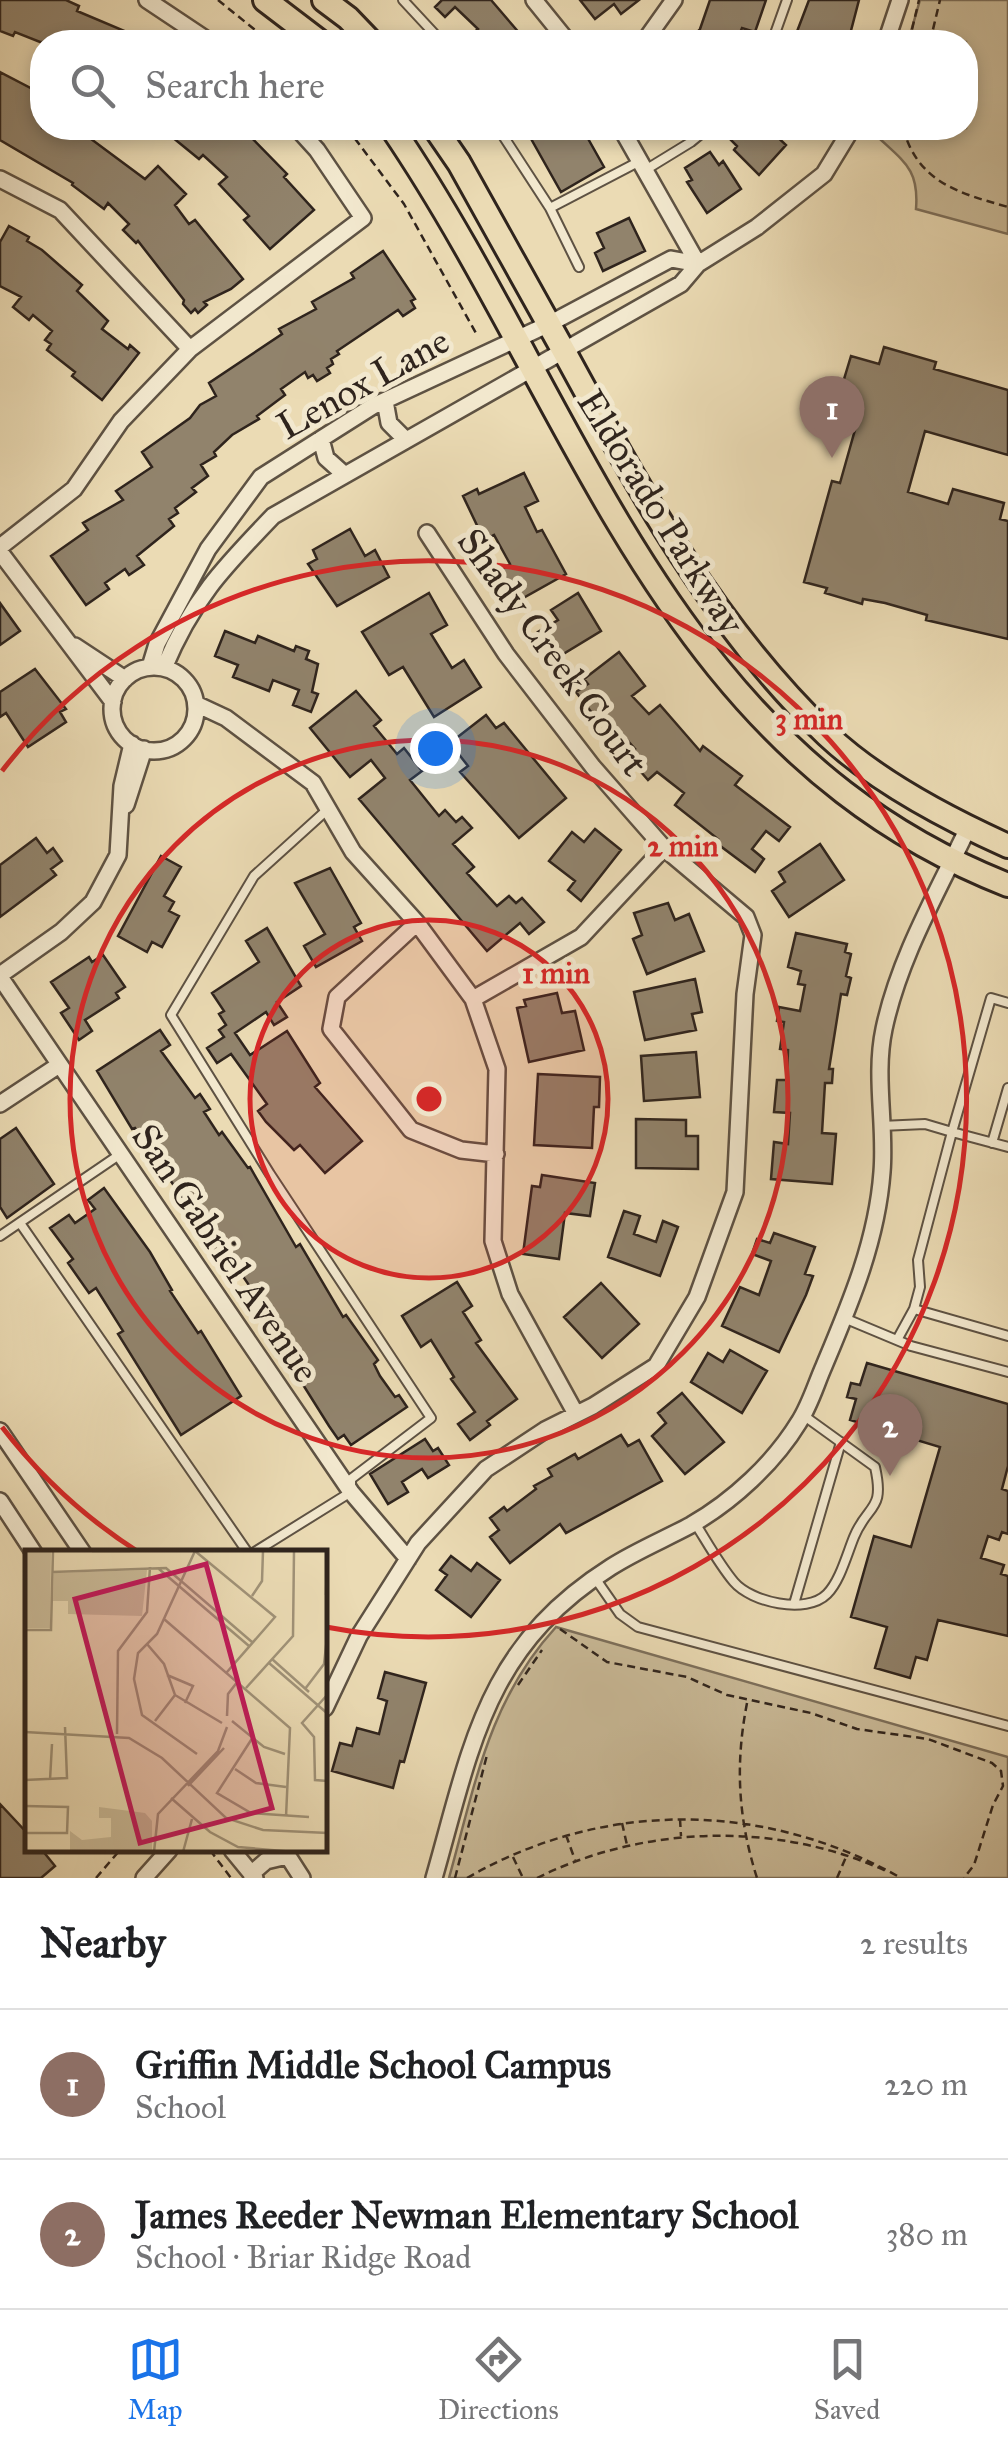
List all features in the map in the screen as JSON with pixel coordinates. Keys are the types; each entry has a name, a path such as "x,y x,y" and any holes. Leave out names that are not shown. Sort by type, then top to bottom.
{"main road":[{"path":"265,0 304,30"},
{"path":"324,0 359,30"},
{"name":"Eldorado Parkway","path":"400,140 518,338 595,488 659,591 716,668 797,756 868,810 953,860 1008,885"},
{"name":"Eldorado Parkway","path":"443,140 645,499 689,571 760,661 829,737 888,780 968,828 1008,846"}],"street":[{"path":"147,0 192,30"},
{"path":"534,0 558,30"},
{"path":"653,30 674,0"},
{"path":"890,30 900,0"},
{"path":"113,702 125,679 157,668 186,681 196,711 190,730 170,748 138,747 116,726 113,702 0,550 74,489 121,421 190,349 363,218 308,140"},
{"path":"629,140 698,264"},
{"name":"Lenox Lane","path":"157,668 192,608 273,516 681,284 698,264 757,228 824,174 845,140"},
{"path":"0,179 60,210 190,349"},
{"name":"Lenox Lane","path":"157,668 157,644 208,549 261,477 385,401 548,324 670,259 698,264"},
{"path":"385,401 389,423 406,440"},
{"path":"320,440 326,458 345,474"},
{"name":"Shady Creek Court","path":"426,534 593,768 664,848 746,917 753,935 735,1192 697,1297 656,1366 576,1414"},
{"path":"67,641 125,679"},
{"path":"196,711 254,738 313,782 353,852 417,923 473,998 497,1069 493,1242 510,1294 576,1414 486,1470 418,1543 359,1636 328,1702"},
{"path":"0,976 93,902 118,855 122,813 134,786 138,747"},
{"path":"434,1878 471,1745 496,1686 518,1648 553,1610 595,1578 695,1522 764,1468 803,1415 868,1252 882,1172 883,1033 898,976 968,828"},
{"path":"473,998 581,937 664,848"},
{"path":"417,923 337,998 331,1030 412,1130 462,1150 496,1154"},
{"name":"San Gabriel Avenue","path":"0,976 351,1492 408,1558"},
{"path":"0,1104 59,1064"},
{"path":"0,1431 80,1550"},
{"path":"0,1502 32,1550"},
{"path":"144,1878 165,1853"},
{"path":"234,1853 253,1876 266,1860 286,1853 302,1878"}],"lane":[{"path":"403,0 431,30"},
{"path":"776,30 787,0"},
{"path":"506,140 550,208 579,267"},
{"path":"550,208 693,140"},
{"path":"256,1550 351,1492 351,1478 431,1418 170,1015 254,876 328,809"},
{"path":"897,1340 914,1309 920,1288 918,1260 991,998 1008,1003"},
{"path":"992,1143 1008,1088"},
{"path":"881,1126 925,1124 1008,1147"},
{"path":"0,1236 119,1155"},
{"path":"20,1223 249,1550"},
{"path":"914,1309 1008,1336"},
{"path":"844,1318 897,1340 1008,1372"},
{"path":"695,1522 736,1585 776,1604 808,1604 828,1594 857,1529 876,1507 880,1488 875,1467 803,1415"},
{"path":"794,1604 840,1442"},
{"path":"595,1578 620,1614 638,1627 1008,1726"}],"path":[{"path":"218,0 255,30"},
{"path":"913,30 919,0"},
{"path":"933,30 940,0"},
{"path":"355,140 404,204 477,334"},
{"path":"908,140 939,182 950,190 1008,207"},
{"path":"550,1638 559,1628 606,1662 688,1677 748,1700 810,1713 857,1729 928,1739 992,1764 1001,1772 1003,1786 993,1804 974,1864 964,1878"},
{"path":"510,1698 542,1648"},
{"path":"748,1700 738,1747 744,1837 757,1878"},
{"path":"455,1878 487,1752"},
{"path":"680,1818 681,1838"},
{"path":"468,1878 512,1855 566,1835 622,1823 680,1818 742,1822 799,1834 901,1878"},
{"path":"622,1823 628,1846"},
{"path":"566,1835 576,1861"},
{"path":"537,1878 576,1861 628,1846 681,1838 744,1837 848,1853"},
{"path":"96,1878 117,1853"},
{"path":"212,1853 232,1878"},
{"path":"837,1878 848,1853"},
{"path":"512,1855 523,1878"}],"shaded area":[{"path":"920,0 1008,0 1008,234 916,209 913,176 881,140 978,140 978,30 911,30"},
{"path":"556,1627 1008,1757 1008,1878 449,1878 477,1777 500,1714 533,1655"}],"building":[{"path":"0,0 66,0 79,6 77,11 122,30 30,30 30,38 0,31"},
{"path":"442,0 491,0 517,30 477,30 455,7 445,17 435,7"},
{"path":"580,0 639,0 621,14 614,4 595,19"},
{"path":"710,0 766,0 756,30 700,29"},
{"path":"809,0 859,0 851,30 798,30"},
{"path":"0,72 30,88 30,140 92,140 145,179 158,166 186,194 175,205 189,224 195,220 243,279 204,302 207,305 198,313 195,309 191,313 138,241 123,230 129,224 108,203 104,209 73,183 0,140"},
{"path":"176,140 254,140 287,174 284,177 314,210 270,249 244,220 249,216 219,184 227,177 203,155 199,159"},
{"path":"532,140 589,140 604,167 561,192"},
{"path":"731,140 781,140 786,145 759,175 734,150 737,146"},
{"path":"710,152 719,165 723,161 741,189 707,213 687,182 692,180 685,168"},
{"path":"629,218 645,251 603,271 595,253 604,248 597,233"},
{"path":"9,226 29,237 27,241 82,285 77,291 108,321 102,329 139,353 102,400 47,350 51,344 45,340 52,331 33,315 29,320 13,307 21,297 0,286 0,242"},
{"path":"383,251 415,299 411,301 415,308 403,316 398,310 337,351 339,354 327,368 330,373 317,381 305,372 281,389 285,395 257,416 259,419 232,435 214,452 216,456 201,465 208,476 192,488 196,492 175,508 178,513 169,519 174,526 137,556 144,565 129,575 125,569 105,583 109,589 86,605 51,556 88,530 83,523 123,500 116,491 152,467 142,452 216,396 209,383 282,334 279,329 316,309 312,302 354,278 351,273"},
{"path":"884,347 936,362 934,369 1008,390 1008,455 925,431 908,492 948,504 953,489 1004,503 1000,519 1008,521 1008,639 926,620 927,615 885,603 863,599 862,604 804,582 832,481 840,483 860,412 819,400 823,384 841,389 851,356 879,364"},
{"path":"524,473 538,501 525,507 566,574 516,602 499,571 510,564 494,535 484,540 463,496 477,489 479,494"},
{"path":"350,529 365,556 375,550 389,577 337,606 308,564 317,559 313,550"},
{"path":"429,593 447,625 431,634 452,668 464,660 481,687 434,717 403,667 389,675 362,632"},
{"path":"578,593 601,631 555,659 538,632 558,620 551,610"},
{"path":"0,603 20,631 0,645"},
{"path":"225,631 255,643 258,636 294,651 296,646 309,651 306,659 318,664 312,692 318,694 311,712 293,705 299,690 273,680 269,691 233,677 238,665 215,656"},
{"path":"619,652 645,686 632,696 649,714 660,705 700,751 703,746 742,776 735,785 790,827 779,841 766,831 752,849 764,859 755,872 675,805 684,793 657,772 648,780 627,756 635,749 606,716 598,721 576,692 588,684 584,679"},
{"path":"35,669 66,709 60,712 66,722 28,747 6,713 0,717 0,692"},
{"path":"356,691 381,720 374,726 397,754 404,748 422,771 410,780 439,816 445,810 456,822 462,817 472,828 453,844 474,867 467,873 497,906 509,896 516,903 522,898 544,922 529,934 520,923 487,951 359,799 385,778 371,760 350,777 310,728"},
{"path":"486,715 496,728 504,723 566,798 519,838 460,772 468,766 450,743"},
{"path":"595,829 621,850 581,901 568,890 575,881 549,861 572,832 584,842"},
{"path":"36,838 47,853 53,848 62,861 51,869 56,875 0,917 0,865"},
{"path":"820,844 844,880 789,917 772,891 785,882 779,872"},
{"path":"161,856 181,867 164,896 174,902 169,911 179,916 162,947 152,942 147,952 118,936"},
{"path":"330,868 361,923 354,927 362,941 316,967 304,946 325,934 295,883"},
{"path":"668,903 675,920 689,914 704,951 647,974 633,939 642,935 634,913"},
{"path":"267,928 301,986 277,1002 287,1017 274,1025 266,1012 235,1033 250,1055 287,1031 320,1083 315,1087 362,1141 325,1173 300,1145 294,1150 266,1122 258,1111 267,1104 231,1054 217,1063 207,1048 224,1037 219,1030 226,1025 219,1014 224,1011 212,993 259,962 246,941"},
{"path":"796,933 847,944 845,952 851,954 846,976 851,978 847,995 841,994 829,1069 833,1069 832,1083 825,1083 822,1133 836,1134 832,1184 771,1179 774,1142 788,1144 790,1113 774,1112 777,1080 787,1080 788,1050 780,1049 784,1022 777,1021 779,1007 800,1011 805,985 798,984 801,971 788,967"},
{"path":"103,955 125,987 116,993 119,998 85,1020 92,1031 79,1040 61,1013 69,1008 51,982 89,957 92,962"},
{"path":"695,979 702,1012 692,1014 696,1030 645,1040 634,992"},
{"path":"557,993 562,1013 575,1011 584,1050 529,1062 517,1008 526,1006 524,1000"},
{"path":"160,1030 170,1045 161,1051 195,1098 200,1094 210,1109 204,1112 219,1135 222,1132 250,1167 296,1247 300,1244 343,1317 346,1315 378,1360 374,1364 380,1376 407,1407 351,1445 344,1435 338,1439 329,1426 256,1310 263,1306 230,1260 222,1265 207,1241 210,1239 135,1128 132,1129 97,1071"},
{"path":"696,1052 700,1097 644,1101 641,1056"},
{"path":"538,1074 600,1077 592,1148 534,1145"},
{"path":"636,1119 686,1120 686,1136 698,1136 698,1169 636,1168"},
{"path":"16,1128 54,1184 7,1218 0,1207 0,1139"},
{"path":"542,1175 595,1183 590,1216 565,1213 559,1259 523,1254 532,1186 540,1187"},
{"path":"104,1188 150,1252 170,1291 198,1333 201,1331 241,1396 181,1435 118,1334 123,1331 96,1288 89,1293 68,1263 73,1259 50,1228 69,1215 75,1223 95,1209 88,1200"},
{"path":"624,1211 640,1216 634,1234 656,1242 663,1221 678,1227 660,1276 608,1257"},
{"path":"774,1233 815,1247 805,1274 813,1276 779,1352 722,1326 740,1287 759,1295 771,1261 752,1254 757,1239 770,1243"},
{"path":"457,1282 472,1306 463,1312 481,1340 476,1343 517,1399 487,1421 490,1425 470,1440 458,1424 475,1412 451,1379 454,1377 431,1340 421,1347 402,1316"},
{"path":"601,1283 639,1324 602,1358 564,1317"},
{"path":"730,1350 767,1371 742,1413 691,1382 708,1353 723,1362"},
{"path":"867,1363 1008,1404 1008,1466 1002,1489 1008,1491 1008,1534 1002,1532 999,1540 988,1536 981,1558 1004,1565 1001,1574 1008,1576 1008,1636 938,1620 927,1660 916,1657 910,1678 875,1668 887,1627 851,1617 874,1536 911,1547 940,1447 850,1420 856,1399 847,1397 851,1383 860,1385"},
{"path":"682,1393 724,1442 685,1474 652,1436 666,1423 658,1413"},
{"path":"621,1435 628,1446 639,1440 662,1481 566,1533 560,1524 510,1563 490,1537 499,1530 490,1518 504,1507 507,1511 536,1489 534,1486 552,1476 548,1469 575,1454 578,1459"},
{"path":"425,1439 433,1451 438,1448 449,1465 428,1478 422,1469 402,1482 408,1492 388,1504 370,1474"},
{"path":"451,1556 471,1571 477,1563 500,1580 471,1617 436,1590 447,1575 440,1570"},
{"path":"385,1672 426,1683 393,1788 332,1771 340,1743 352,1746 357,1728 379,1734 387,1701 378,1698"},
{"path":"0,1804 25,1831 25,1853 44,1853 55,1866 41,1878 0,1878"}],"place":[{"name":"Griffin Middle School Campus","path":"832,458"},
{"name":"James Reeder Newman Elementary School","path":"890,1476"}]}
